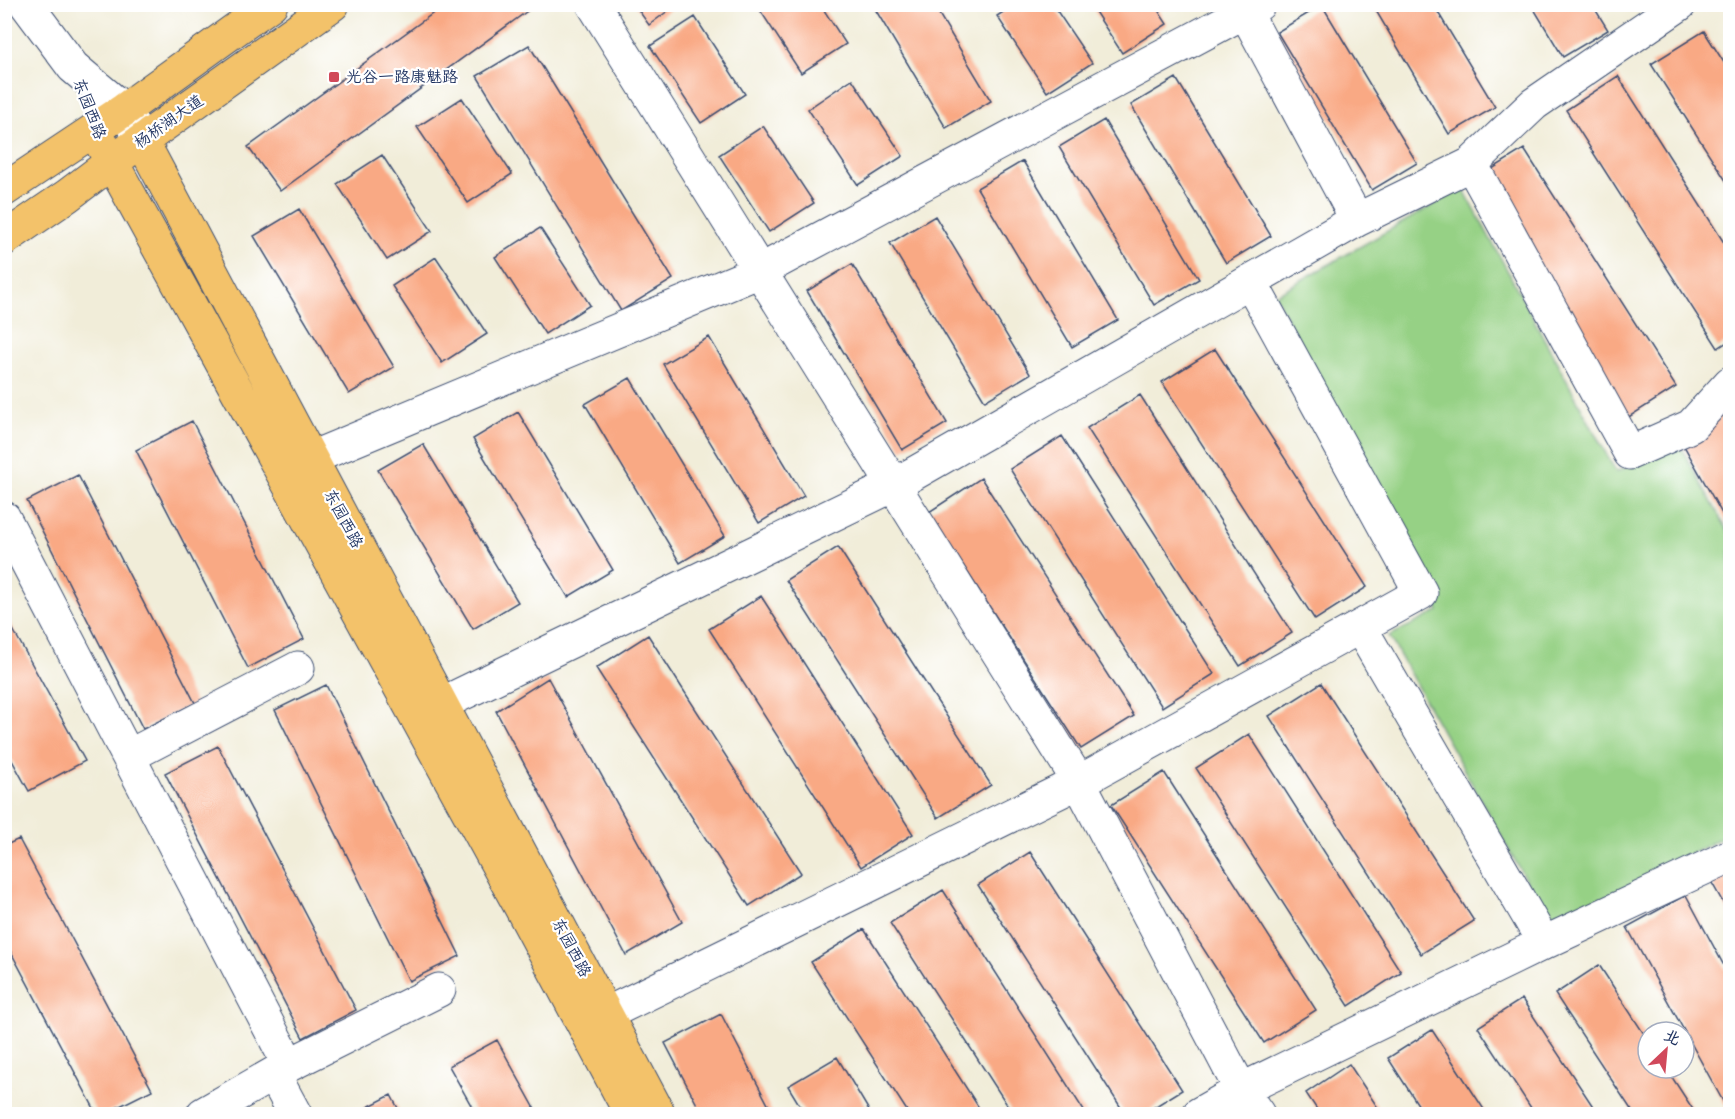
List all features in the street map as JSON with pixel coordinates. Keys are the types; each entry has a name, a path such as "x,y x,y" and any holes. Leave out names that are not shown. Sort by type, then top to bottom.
{"main road":[{"path":"4,190 124,110 271,4"},
{"name":"杨桥湖大道","path":"4,238 333,4"},
{"name":"东园西路","path":"94,130 519,904 631,1114"},
{"name":"东园西路","path":"142,141 659,1114"}],"street":[{"path":"26,4 73,67"},
{"path":"593,4 1079,782 1249,1102"},
{"path":"441,704 894,485 1357,220 1471,164 1534,104 1680,4"},
{"path":"311,458 760,271 1248,7 1357,220"},
{"name":"东园西路","path":"73,67 124,110 142,141"},
{"name":"东园西路","path":"73,67 94,130"},
{"path":"1471,164 1630,453 1691,426 1731,383"},
{"path":"606,1014 1079,782 1421,593 1250,281"},
{"path":"4,518 129,756 281,1070 295,1114"},
{"path":"1360,627 1544,943"},
{"path":"129,756 298,668"},
{"path":"1198,1114 1249,1102 1544,943 1731,856"},
{"path":"202,1114 281,1070 439,990"}],"green space":[{"path":"1463,188 1616,472 1679,444 1730,535 1730,833 1552,927 1389,636 1439,611 1275,295"}],"building":[{"path":"446,4 537,4 280,191 248,147"},
{"path":"634,4 677,4 649,25"},
{"path":"756,4 820,4 846,44 801,73"},
{"path":"872,4 933,4 991,101 946,128"},
{"path":"1090,4 1154,4 1167,24 1122,53"},
{"path":"1372,4 1433,4 1495,107 1449,134"},
{"path":"1531,4 1592,4 1608,30 1563,57"},
{"path":"1014,5 1053,5 1092,63 1047,92 997,16"},
{"path":"1322,5 1417,163 1372,190 1277,32"},
{"path":"695,17 745,94 701,123 650,46"},
{"path":"1704,31 1730,72 1730,187 1651,64"},
{"path":"529,45 673,279 621,311 477,76"},
{"path":"1618,76 1730,252 1730,340 1718,348 1566,110"},
{"path":"1176,78 1271,236 1226,263 1131,105"},
{"path":"852,79 903,156 858,185 808,109"},
{"path":"462,98 512,174 468,203 417,127"},
{"path":"1104,120 1199,279 1154,305 1059,147"},
{"path":"763,126 814,203 769,232 719,155"},
{"path":"1524,149 1676,387 1624,420 1471,182"},
{"path":"382,155 432,231 387,260 337,184"},
{"path":"1023,161 1118,320 1072,347 977,188"},
{"path":"299,209 394,367 349,394 254,236"},
{"path":"935,216 1030,374 985,401 890,243"},
{"path":"540,228 590,305 545,334 495,257"},
{"path":"436,257 487,334 442,363 392,286"},
{"path":"852,264 947,423 902,450 807,291"},
{"path":"709,337 804,496 759,523 663,364"},
{"path":"1215,349 1367,587 1315,620 1162,382"},
{"path":"630,378 725,536 680,563 585,404"},
{"path":"1140,395 1292,633 1240,666 1087,428"},
{"path":"1730,406 1730,528 1678,435"},
{"path":"518,412 613,570 568,597 473,439"},
{"path":"192,421 304,639 248,668 136,450"},
{"path":"1062,436 1214,674 1162,707 1010,469"},
{"path":"423,444 518,602 473,629 378,470"},
{"path":"78,475 195,703 143,729 27,501"},
{"path":"981,478 1134,716 1081,749 929,512"},
{"path":"838,547 991,785 938,818 786,580"},
{"path":"761,596 913,834 861,867 709,629"},
{"path":"4,613 85,761 29,791 4,746"},
{"path":"648,635 801,873 749,906 596,668"},
{"path":"548,678 682,922 626,955 496,711"},
{"path":"1321,683 1474,921 1421,954 1269,716"},
{"path":"326,685 460,956 409,981 275,710"},
{"path":"1249,734 1401,972 1349,1006 1196,768"},
{"path":"218,746 356,1010 303,1038 165,773"},
{"path":"1164,772 1316,1010 1264,1043 1111,805"},
{"path":"19,839 152,1090 104,1114 97,1114 4,939 4,846"},
{"path":"1030,852 1182,1090 1143,1114 1125,1114 978,885"},
{"path":"1730,870 1730,915 1711,881"},
{"path":"943,890 1086,1114 1013,1114 890,923"},
{"path":"1686,895 1730,977 1730,1114 1696,1052 1696,1020 1678,1020 1627,927"},
{"path":"864,929 983,1114 909,1114 811,962"},
{"path":"1599,965 1636,1022 1636,1080 1674,1080 1696,1114 1634,1114 1555,994"},
{"path":"1522,999 1598,1114 1535,1114 1478,1027"},
{"path":"721,1014 773,1114 702,1114 665,1043"},
{"path":"1432,1030 1487,1114 1424,1114 1388,1058"},
{"path":"497,1040 538,1114 476,1114 449,1066"},
{"path":"837,1057 871,1114 805,1114 788,1086"},
{"path":"1349,1064 1382,1114 1320,1114 1306,1093"},
{"path":"391,1095 401,1114 354,1114"}],"place":[{"name":"光谷一路康魅路","path":"334,77"}]}
